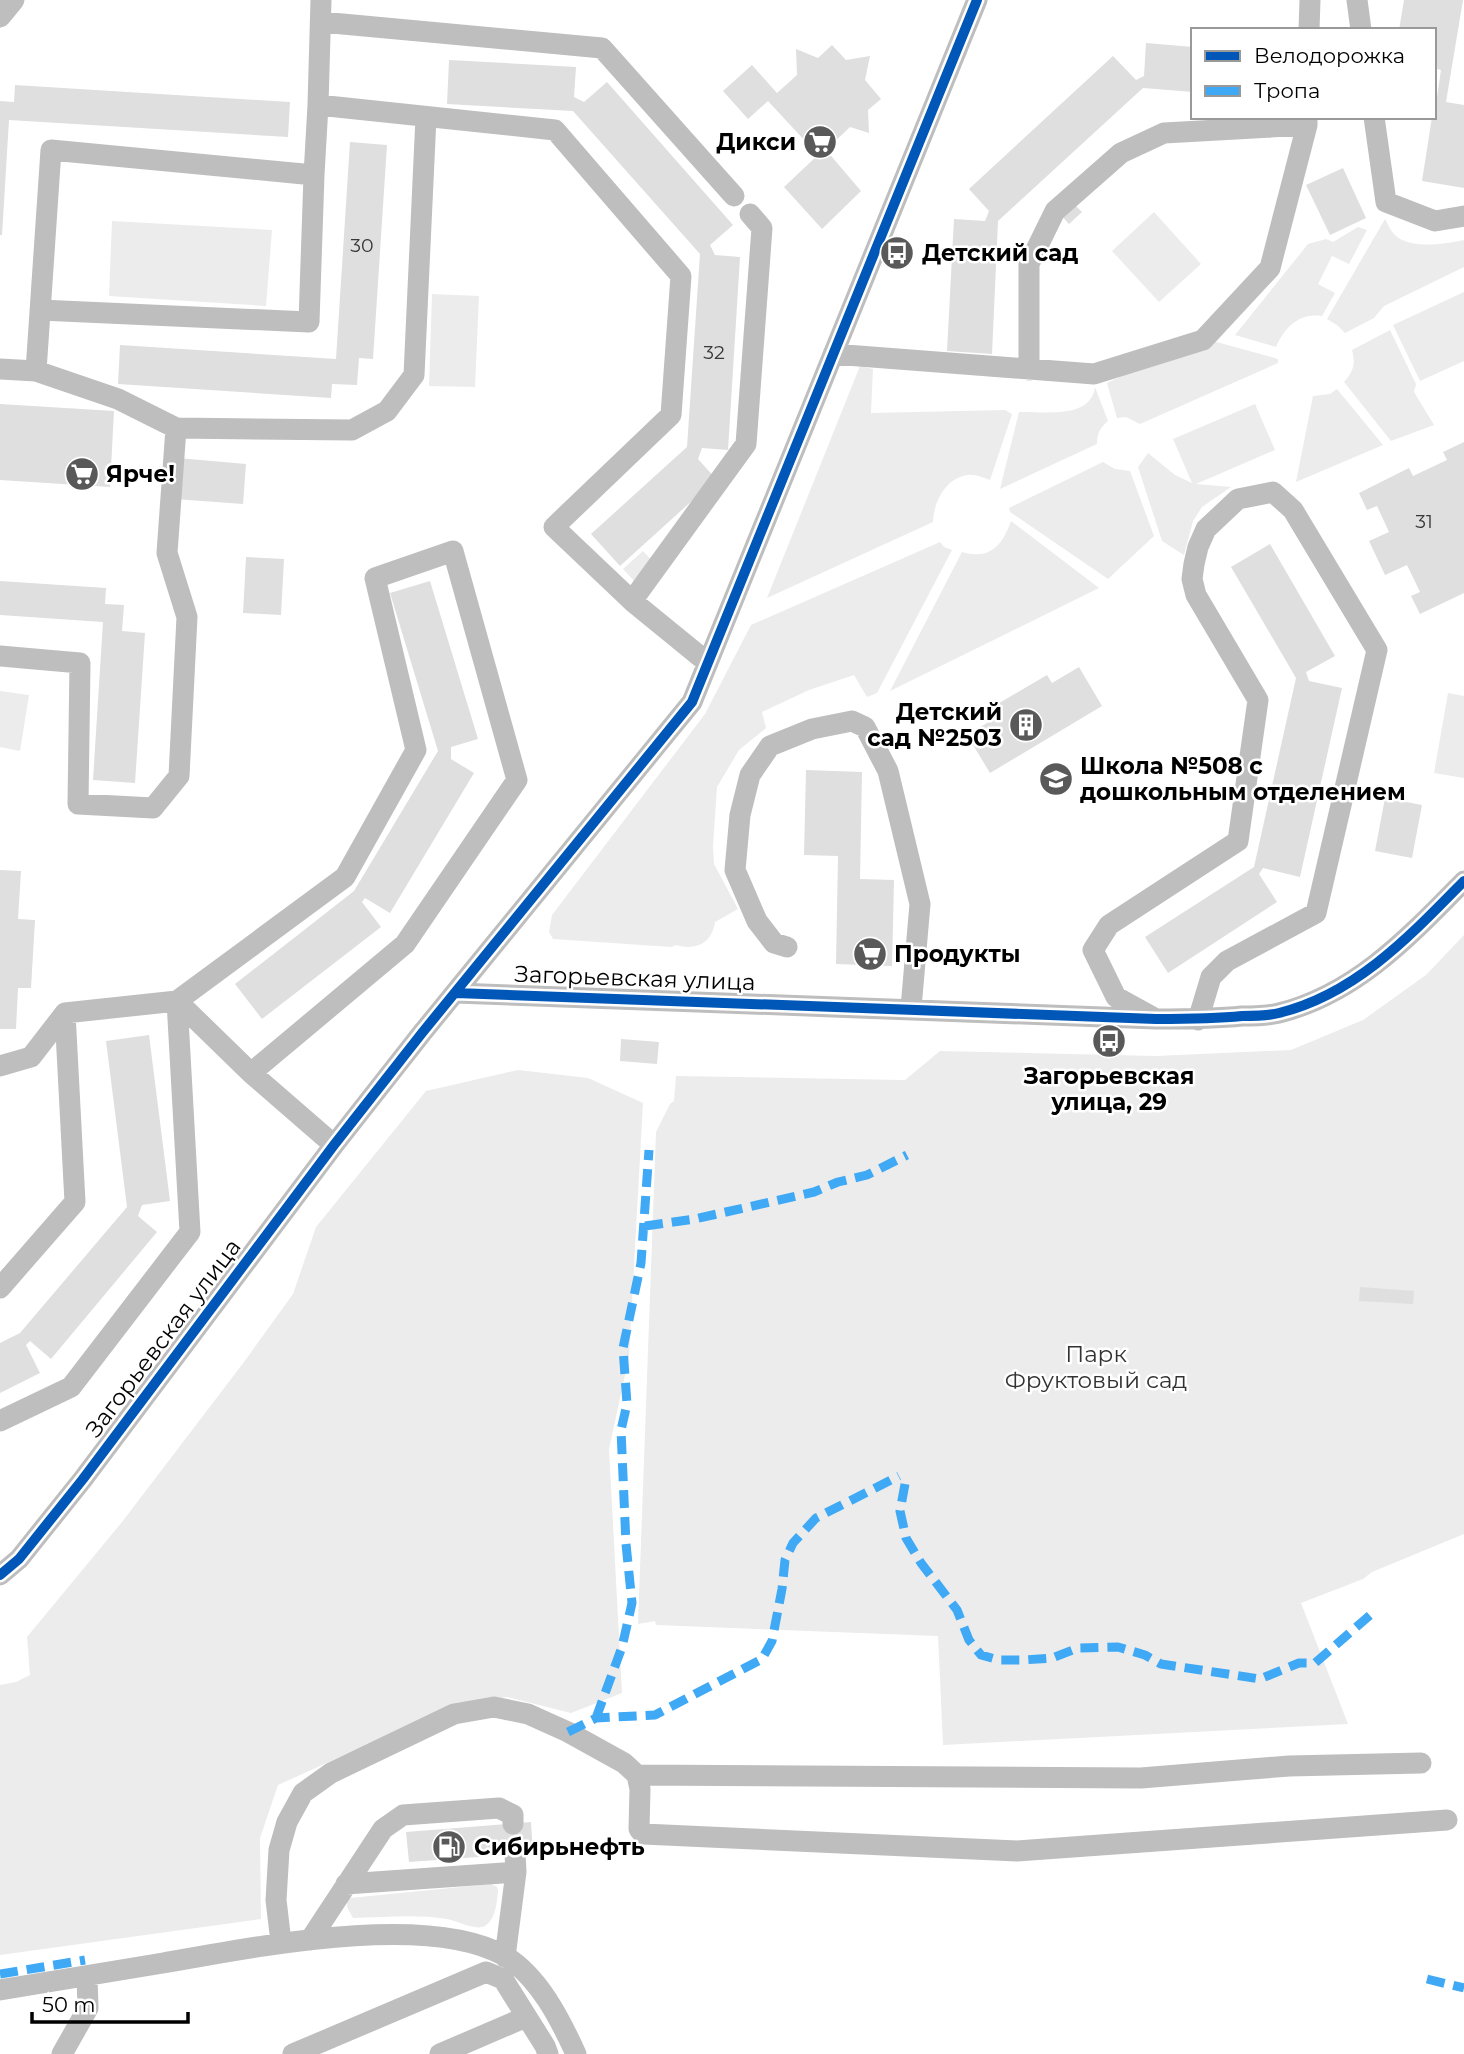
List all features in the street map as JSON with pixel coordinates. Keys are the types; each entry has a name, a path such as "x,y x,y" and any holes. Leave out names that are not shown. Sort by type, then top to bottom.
{"street":[{"path":"0,17 14,0"},
{"path":"40,310 309,322 321,0"},
{"path":"456,993 692,702 976,0"},
{"path":"1309,28 1310,0"},
{"path":"1357,0 1361,28"},
{"path":"321,22 602,48 733,196"},
{"path":"318,105 555,130 681,276 671,415 554,527 632,601 708,663"},
{"path":"0,369 36,371 118,399 176,428 352,430 387,411 414,375 426,117"},
{"path":"1374,119 1386,202 1435,221 1464,216"},
{"path":"833,354 1029,370 1094,374 1203,340 1270,268 1307,121 1164,134 1121,153 1055,211 1029,264 1029,370"},
{"path":"36,371 51,150 314,175"},
{"path":"632,601 746,444 762,228 750,214"},
{"path":"0,656 80,663 78,804 153,808 179,776 187,617 167,554 176,428"},
{"path":"1156,1019 1116,997 1094,950 1109,925 1238,841 1258,700 1196,595 1192,579 1198,547 1206,529 1238,499 1273,492 1293,510 1377,650 1316,913 1227,961 1211,977 1198,1020"},
{"path":"0,1066 32,1056 65,1013 177,1001 345,877 416,750 375,578 453,551 517,780 405,944 251,1073"},
{"path":"788,947 774,943 757,921 735,870 740,815 750,775 770,746 812,729 852,721 865,727 888,771 920,904 911,1009"},
{"name":"Загорьевская улица","path":"0,1575 19,1559 83,1479 334,1145 456,993 1156,1019 1198,1020 1276,1014 1310,1004 1353,982 1405,941 1464,881"},
{"path":"177,1001 251,1073 334,1145"},
{"path":"0,1421 71,1387 190,1232 177,1001"},
{"path":"0,1288 75,1202 65,1013"},
{"path":"281,1942 276,1900 279,1850 287,1822 303,1793 331,1773 454,1714 494,1707 528,1714 568,1732 624,1763 637,1775 640,1789 639,1829 643,1833 1017,1851 1447,1820"},
{"path":"637,1775 1141,1778 1289,1766 1421,1763"},
{"path":"310,1940 383,1829 403,1815 499,1808 513,1815 513,1824"},
{"path":"346,1884 515,1863 505,1957"},
{"path":"0,1990 281,1942 386,1935 446,1938 477,1944 505,1957 526,1974 561,2022 576,2054"},
{"path":"293,2054 486,1972 503,1979 548,2054"},
{"path":"62,2054 88,2008 87,1976"},
{"path":"440,2054 526,2017"}],"green space":[{"path":"1154,212 1201,264 1159,302 1112,251"},
{"path":"1385,219 1394,234 1408,242 1428,244 1464,240 1464,267 1384,306 1374,318 1345,333 1327,319"},
{"path":"112,221 272,230 266,306 109,296"},
{"path":"1358,227 1367,230 1349,264 1332,256 1318,284 1335,293 1322,316 1306,317 1294,323 1276,347 1235,335 1308,244 1326,239 1333,242"},
{"path":"1464,292 1464,361 1420,381 1393,325"},
{"path":"432,294 479,296 475,387 429,386"},
{"path":"1390,330 1416,384 1414,392 1434,425 1391,441 1344,382 1353,368 1352,350"},
{"path":"1202,338 1278,359 1278,363 1140,424 1126,417 1117,418 1107,383"},
{"path":"860,366 873,369 871,413 1005,410 1012,414 990,480 974,475 960,477 942,492 933,522 767,598"},
{"path":"1095,387 1108,421 1100,431 1097,444 1000,489 1019,412 1064,412 1076,409 1092,398"},
{"path":"1337,389 1383,445 1296,482 1313,396 1330,394"},
{"path":"1255,404 1275,450 1196,484 1231,487 1202,507 1193,521 1184,555 1162,541 1138,467 1148,453 1175,475 1192,483 1173,439"},
{"path":"1103,462 1115,469 1130,471 1154,536 1108,579 1010,512 1009,508"},
{"path":"1011,521 1099,588 890,691 962,552 980,554 994,549"},
{"path":"940,542 952,550 877,693 867,697 854,675 809,690 762,712 766,728 739,750 717,787 714,864 738,909 715,922 710,935 702,944 690,947 553,939 549,932 552,915 705,714 751,625"},
{"path":"643,551 657,566 637,584 623,569"},
{"path":"0,691 29,695 20,751 0,747"},
{"path":"1448,693 1464,696 1464,778 1434,773"},
{"name":"Парк Фруктовый сад","path":"1464,935 1464,1534 1301,1603 1348,1724 943,1745 938,1636 656,1625 655,1621 638,1624 656,1132 674,1101 676,1076 905,1080 940,1051 1156,1056 1291,1050 1363,1020 1426,975"},
{"path":"518,1070 588,1078 643,1103 629,1357 609,1449 622,1693 571,1713 507,1697 459,1703 278,1785 260,1838 261,1919 0,1955 0,1685 16,1682 30,1675 27,1637 122,1522 244,1362 293,1294 316,1227 426,1091"},
{"path":"491,1884 498,1890 495,1910 489,1923 481,1927 424,1917 353,1918 347,1907 347,1899 350,1898"}],"building":[{"path":"1404,0 1463,0 1446,102 1464,105 1464,188 1422,181 1432,119 1436,119 1441,70 1436,69 1436,28 1399,28"},
{"path":"1146,43 1191,47 1191,92 1143,88 998,221 992,354 947,351 954,219 985,221 989,211 969,189 1113,56 1136,80 1144,76"},
{"name":"Дикси","path":"832,45 846,60 870,56 865,80 881,99 868,110 869,133 850,127 826,150 861,191 822,229 784,187 818,155 768,101 748,119 723,91 752,65 777,93 797,75 796,49 818,58"},
{"path":"449,60 576,67 574,97 584,102 607,82 733,225 710,245 715,255 740,257 728,450 702,448 698,459 716,479 620,566 591,534 687,447 700,254 573,111 447,104"},
{"path":"15,85 290,102 288,137 9,120 0,235 0,101 14,102"},
{"path":"350,142 387,145 373,359 359,358 357,385 332,384 331,398 118,384 120,345 336,359"},
{"path":"1343,168 1366,218 1330,235 1306,185"},
{"path":"1072,202 1082,212 1069,224 1059,213"},
{"path":"0,404 114,411 110,487 0,480"},
{"path":"1464,442 1464,593 1420,614 1411,596 1420,592 1407,565 1385,575 1369,541 1389,532 1377,506 1367,510 1359,493 1409,468 1413,476 1447,460 1443,452"},
{"path":"178,458 246,464 243,504 175,499"},
{"path":"1270,544 1335,656 1306,672 1309,681 1342,688 1300,877 1263,868 1259,874 1277,902 1168,973 1145,937 1254,867 1296,678 1231,567"},
{"path":"246,557 284,559 281,615 243,613"},
{"path":"0,581 106,588 105,604 124,605 122,631 145,633 135,783 93,780 103,622 0,615"},
{"path":"430,581 478,739 451,747 451,759 474,773 390,913 365,898 362,902 381,927 262,1019 235,984 354,891 438,751 390,593"},
{"name":"Детский сад №2503","path":"1079,667 1102,706 990,773 967,735 1000,715 994,706 1047,675 1052,683"},
{"path":"806,770 862,772 860,879 894,880 892,966 836,964 838,856 804,855"},
{"path":"1385,798 1422,805 1412,858 1375,851"},
{"path":"0,870 21,871 18,919 35,920 31,988 18,988 16,1029 0,1029"},
{"path":"149,1035 170,1201 142,1205 138,1216 157,1232 51,1359 30,1341 26,1345 40,1373 0,1393 0,1343 20,1333 127,1207 106,1041"},
{"path":"621,1039 659,1042 657,1064 620,1061"},
{"path":"1360,1287 1414,1291 1413,1304 1359,1301"},
{"path":"531,1822 533,1853 409,1862 406,1832"}],"marked path":[{"path":"596,1718 622,1647 632,1603 626,1544 621,1430 627,1404 623,1348 641,1263 649,1150"},
{"path":"645,1226 695,1219 814,1192 838,1182 867,1175 907,1155"},
{"path":"568,1732 596,1718 655,1715 762,1659 772,1641 785,1560 793,1543 816,1518 899,1476"},
{"path":"905,1484 900,1511 906,1538 921,1563 957,1610 969,1640 981,1655 999,1660 1052,1658 1078,1648 1118,1647 1145,1655 1161,1664 1260,1679 1299,1663 1315,1663 1376,1610"},
{"path":"0,1974 85,1960"},
{"path":"1427,1979 1464,1988"}],"cycle path":[{"path":"0,1575 19,1559 83,1479 334,1145 422,1033 692,702 977,0"},
{"path":"456,993 1156,1019 1265,1015 1307,1004 1357,977 1402,942 1464,881"}],"place":[{"name":"Дикси","path":"820,142"},
{"name":"Детский сад","path":"897,253"},
{"name":"Ярче!","path":"82,474"},
{"name":"Детский сад №2503","path":"1026,725"},
{"name":"Школа №508 с дошкольным отделением","path":"1056,779"},
{"name":"Продукты","path":"870,954"},
{"name":"Загорьевская улица, 29","path":"1109,1041"},
{"name":"Сибирьнефть","path":"449,1847"}]}
